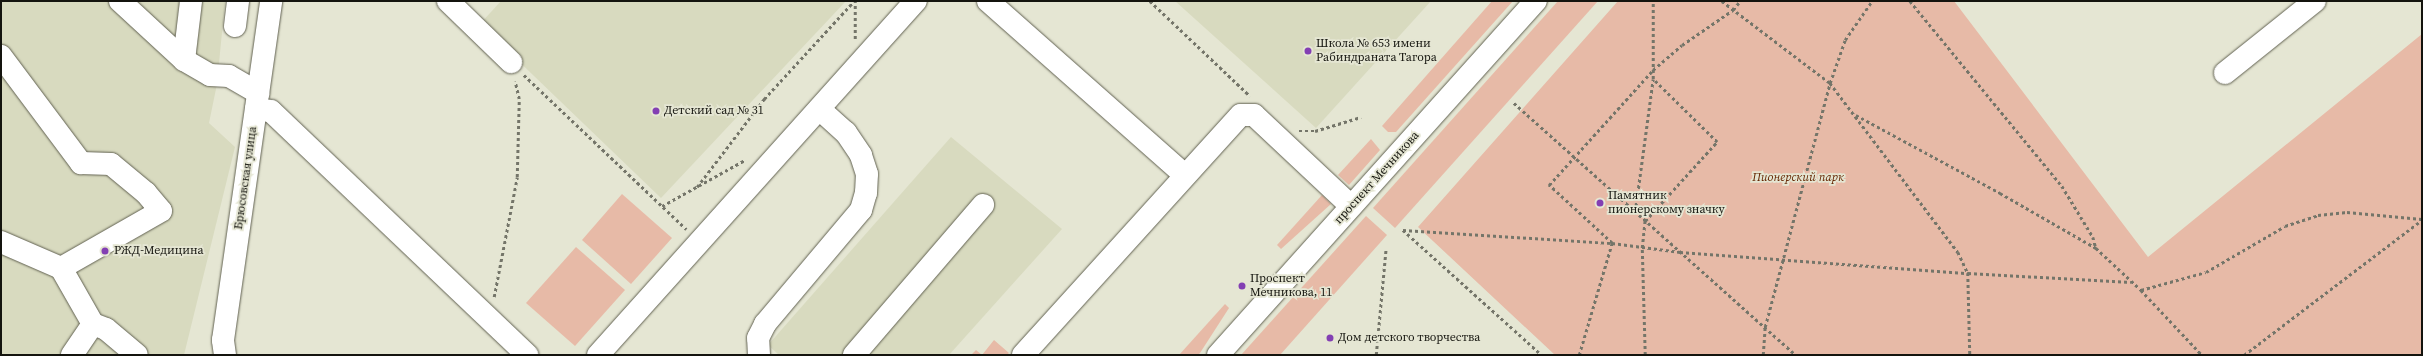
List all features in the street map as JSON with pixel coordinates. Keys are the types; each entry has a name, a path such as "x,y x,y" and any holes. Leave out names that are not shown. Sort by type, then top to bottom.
{"street":[{"path":"120,1 184,60 210,75 230,76 257,101 271,111 527,355"},
{"path":"184,60 191,1"},
{"path":"235,26 238,1"},
{"name":"Брюсовская улица","path":"225,355 223,340 271,1"},
{"path":"448,1 511,62"},
{"path":"598,355 916,1"},
{"path":"988,1 1185,175"},
{"name":"проспект Мечникова","path":"1218,355 1536,1"},
{"path":"2225,73 2315,1"},
{"path":"1,56 81,164 112,164 146,193 161,211 60,268"},
{"path":"759,355 758,338 765,324 861,210 866,193 867,174 861,155 846,133 819,109"},
{"path":"1023,355 1185,175 1241,116 1254,115 1352,206"},
{"path":"854,355 983,204"},
{"path":"1,242 60,268 93,324 106,329 137,355"},
{"path":"72,355 93,324"}],"path":[{"path":"855,1 855,70"},
{"path":"697,187 764,99 855,1"},
{"path":"1150,1 1252,98"},
{"path":"1635,212 1654,70 1653,1"},
{"path":"1722,1 1830,83 1958,252 1968,273 1970,355"},
{"path":"1612,243 1549,185 1654,70 1682,45 1733,10 1740,1"},
{"path":"1763,355 1766,327 1830,83 1846,40 1872,1"},
{"path":"1910,1 2062,186 2093,237 2096,248"},
{"path":"511,62 700,242"},
{"path":"491,321 499,264 518,177 519,99 511,62"},
{"path":"1645,355 1642,248 1644,221 1717,142 1653,79"},
{"path":"1514,104 1796,355"},
{"path":"1854,114 2000,193 2096,248 2141,290 2202,355"},
{"path":"1294,131 1315,131 1361,117"},
{"path":"662,206 747,159 764,171"},
{"path":"2141,290 2206,272 2285,226 2318,215 2347,212 2422,220"},
{"path":"2244,355 2422,220"},
{"path":"1542,355 1403,230 1612,243 1680,252 1784,260 1968,273 2131,282"},
{"path":"1579,355 1612,243"},
{"path":"1376,355 1386,248"}],"shaded area":[{"name":"РЖД-Медицина","path":"1,1 225,1 217,84 209,123 235,147 184,355 1,355"},
{"name":"Детский сад № 31","path":"501,1 846,1 661,198 480,24"},
{"name":"Школа № 653 имени Рабиндраната Тагора","path":"1175,1 1431,1 1316,128"},
{"path":"951,137 1062,229 949,355 779,355 768,345"}],"green space":[{"path":"1492,1 1513,1 1396,132 1388,132 1382,126"},
{"path":"1558,1 1598,1 1395,228 1373,208"},
{"name":"Пионерский парк","path":"1618,1 1954,1 2148,257 2422,34 2422,355 1555,355 1418,227"},
{"path":"1371,139 1380,150 1349,185 1338,175"},
{"path":"622,194 672,238 631,284 582,240"},
{"path":"1322,195 1331,204 1281,249 1277,245"},
{"path":"1366,216 1387,235 1280,355 1241,355"},
{"path":"576,247 625,290 575,346 526,303"},
{"path":"1225,304 1229,308 1200,353 1198,355 1179,355"},
{"path":"994,340 1009,353 1007,355 982,355"},
{"path":"976,350 982,355 971,355"}],"place":[{"name":"Школа № 653 имени Рабиндраната Тагора","path":"1308,51"},
{"name":"Детский сад № 31","path":"656,111"},
{"name":"Памятник пионерскому значку","path":"1600,203"},
{"name":"РЖД-Медицина","path":"105,251"},
{"name":"Проспект Мечникова, 11","path":"1242,286"},
{"name":"Дом детского творчества","path":"1330,338"}]}
